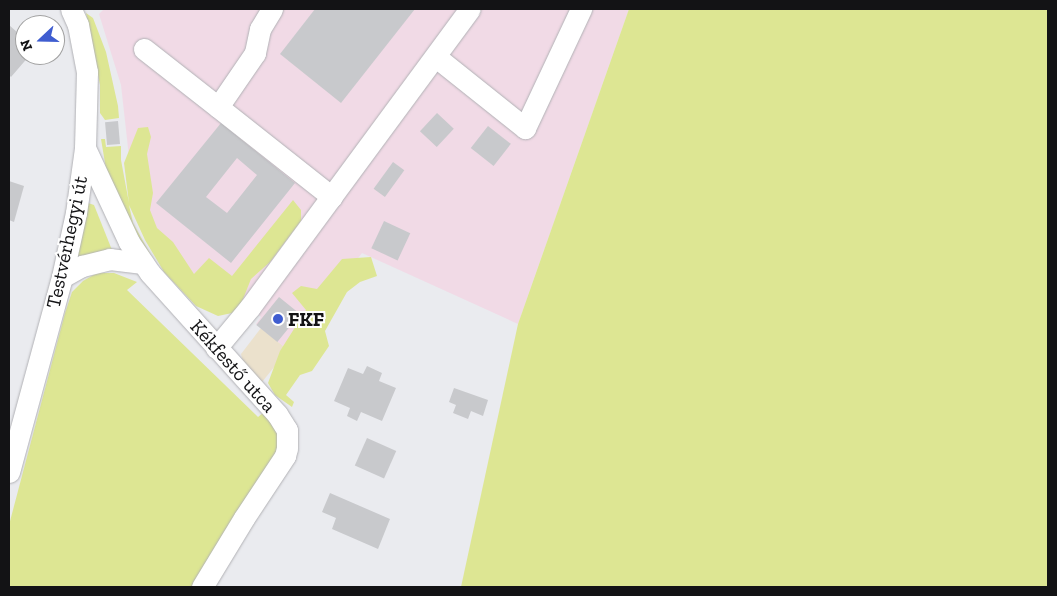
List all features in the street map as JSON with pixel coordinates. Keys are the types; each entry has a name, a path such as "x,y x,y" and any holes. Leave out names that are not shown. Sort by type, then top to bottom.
{"street":[{"name":"Testvérhegyi út","path":"9,472 62,277 76,213 85,148 87,72 82,42 71,9"},
{"path":"218,107 255,53 260,29 272,9"},
{"path":"216,348 250,307 470,9"},
{"path":"436,57 524,128 581,9"},
{"path":"144,50 332,197"},
{"name":"Kékfestő utca","path":"85,148 128,242 150,273 277,414 287,430 285,456 249,510 202,587"},
{"path":"62,277 82,266 98,262 117,260 143,263"}],"shaded area":[{"path":"104,9 629,9 518,324 362,253 288,350 256,324 261,317 250,307 218,307 135,211 121,85 99,14"},
{"path":"261,328 288,350 262,382 243,362 241,354"}],"green space":[{"path":"629,9 1048,9 1048,587 461,587 518,324"},
{"path":"86,13 93,18 106,52 119,118 105,120 100,113 100,85"},
{"path":"148,127 151,137 147,154 153,193 150,210 157,228 173,242 194,274 209,258 232,276 293,200 301,210 301,221 270,262 251,279 239,309 232,313 218,316 196,306 164,272 145,240 129,205 133,223 153,259 151,261 108,181 101,139 105,139 106,147 121,146 121,160 129,203 124,163 138,128"},
{"path":"88,203 94,205 112,250 74,260 83,205"},
{"path":"371,257 377,276 360,282 347,292 325,331 329,346 312,371 300,375 286,395 294,402 292,407 275,395 268,383 280,351 306,310 292,293 301,286 317,289 342,259"},
{"path":"97,273 114,273 137,282 127,290 258,417 264,412 279,432 282,445 197,587 9,587 9,525 65,313 72,292 83,281"}],"building":[{"path":"315,9 415,9 341,103 280,54"},
{"path":"9,25 15,30 15,65 21,65 11,77 9,75"},
{"path":"437,113 454,129 437,147 420,131"},
{"path":"118,121 120,144 107,145 105,122"},
{"path":"221,123 295,183 231,263 156,203","holes":["237,158 257,175 227,213 206,197"]},
{"path":"488,126 511,144 494,166 471,148"},
{"path":"393,162 404,170 385,197 374,189"},
{"path":"9,181 24,186 14,222 9,220"},
{"path":"384,221 410,233 398,260 371,248"},
{"name":"FKF","path":"279,297 300,314 277,342 256,325"},
{"path":"367,366 382,373 379,381 396,388 382,421 361,412 357,421 347,416 350,408 334,401 348,368 363,374"},
{"path":"454,388 488,400 483,416 471,411 468,419 453,413 456,405 449,402"},
{"path":"367,438 396,451 384,478 355,465"},
{"path":"330,493 390,519 378,549 332,529 336,518 322,512"}],"place":[{"name":"FKF","path":"278,319"}]}
